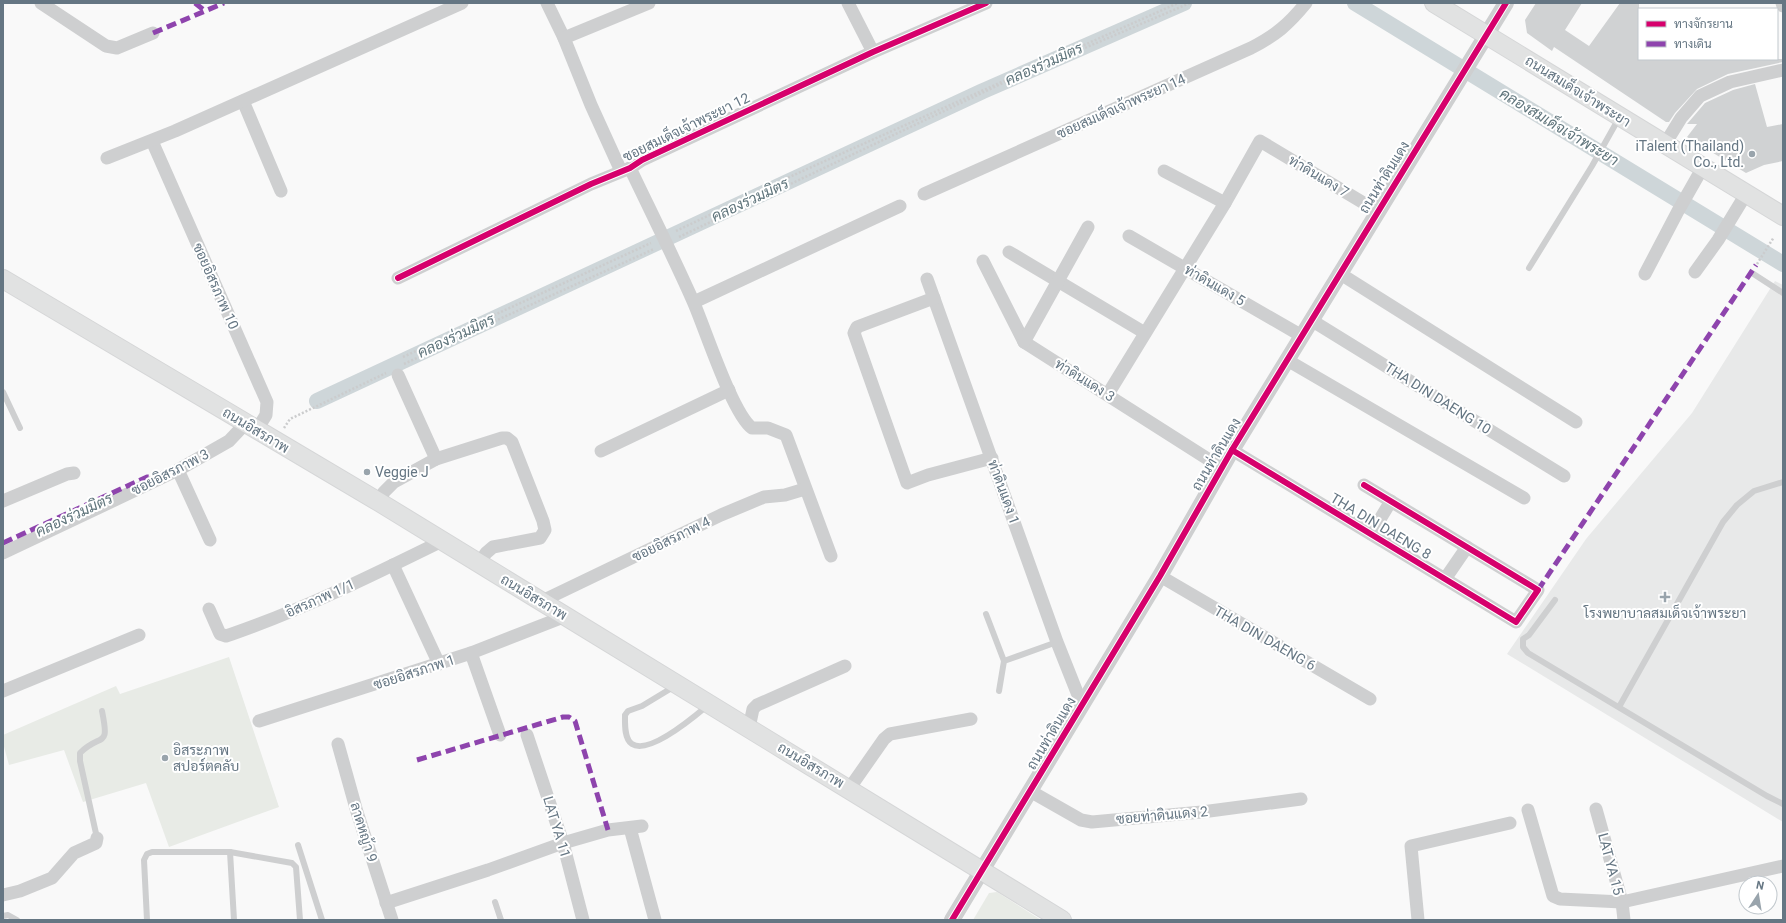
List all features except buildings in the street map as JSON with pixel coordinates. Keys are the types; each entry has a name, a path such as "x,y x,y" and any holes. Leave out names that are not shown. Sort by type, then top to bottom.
{"main road":[{"name":"ถนนสมเด็จเจ้าพระยา","path":"1434,3 1783,216"},
{"name":"ถนนอิสรภาพ","path":"3,279 442,540 1062,920"}],"street":[{"path":"41,3 111,48 117,48 153,32"},
{"path":"107,158 152,141 462,3"},
{"path":"547,3 564,38 590,105 665,241 694,302 729,390 744,421 752,428 768,428 786,436 831,556"},
{"path":"564,38 649,3"},
{"path":"848,3 873,52"},
{"name":"ซอยสมเด็จเจ้าพระยา 12","path":"398,278 591,184 626,170 642,160 873,52 986,3"},
{"name":"ซอยสมเด็จเจ้าพระยา 14","path":"924,194 1251,48 1272,37 1290,23 1306,3"},
{"name":"ถนนท่าดินแดง","path":"952,920 1160,576 1232,450 1377,211 1506,3"},
{"path":"1665,144 1681,118 1700,96 1730,82 1783,70"},
{"path":"243,101 281,191"},
{"name":"ซอยอิสรภาพ 10","path":"152,141 267,402 266,415 251,427"},
{"name":"ท่าดินแดง 7","path":"1225,202 1260,141 1377,211"},
{"path":"1645,274 1703,167"},
{"path":"1108,394 1225,202 1164,171"},
{"path":"1695,272 1718,240 1746,194"},
{"path":"694,302 900,206"},
{"path":"1024,342 1088,227"},
{"name":"ท่าดินแดง 5","path":"1129,236 1302,336"},
{"path":"1009,252 1145,333"},
{"path":"983,261 1024,342"},
{"path":"1340,273 1576,422"},
{"name":"ท่าดินแดง 1","path":"928,279 1057,642 1082,705"},
{"path":"934,298 857,327 854,333 902,468 908,483 928,475 992,458"},
{"name":"THA DIN DAENG 10","path":"1311,320 1564,476"},
{"name":"ท่าดินแดง 3","path":"1024,342 1108,394 1222,468"},
{"path":"1287,360 1524,498"},
{"path":"396,371 436,459"},
{"path":"601,451 729,390"},
{"name":"ซอยอิสรภาพ 3","path":"3,553 178,470 251,427"},
{"path":"379,502 384,492 394,482 436,459 502,438 507,438 512,442 543,521 545,530 540,538 493,546 486,552 480,564"},
{"name":"THA DIN DAENG 8","path":"1232,450 1516,622 1538,590 1467,547"},
{"path":"178,470 210,540"},
{"path":"3,501 67,474 74,473"},
{"path":"1364,485 1467,547 1445,578"},
{"name":"ซอยอิสรภาพ 4","path":"542,601 721,515 764,497 786,495 805,489"},
{"path":"1371,534 1391,501"},
{"name":"อิสรภาพ 1/1","path":"209,609 220,634 226,636 280,616 393,565 442,540"},
{"path":"393,565 439,664"},
{"name":"THA DIN DAENG 6","path":"1160,576 1370,699"},
{"name":"ซอยอิสรภาพ 1","path":"260,721 439,664 566,616"},
{"path":"3,691 139,635"},
{"path":"471,653 500,735"},
{"path":"749,728 753,709 757,705 845,666"},
{"path":"849,789 884,739 890,734 972,719"},
{"name":"LAT YA 11","path":"527,735 563,842 582,920"},
{"name":"ลาดหญ้า 9","path":"338,744 357,812 392,920"},
{"name":"ซอยท่าดินแดง 2","path":"1030,791 1074,817 1092,822 1202,812 1301,799"},
{"name":"LAT YA 15","path":"1596,809 1622,902 1624,920"},
{"path":"1528,810 1553,896 1560,899 1622,902 1783,866"},
{"path":"1418,920 1411,846 1510,823"},
{"path":"386,903 488,870 563,842 608,830 636,827 655,920"},
{"path":"3,895 20,891 52,878 74,853 96,843 97,838"}],"lane":[{"path":"1529,268 1592,166 1620,117"},
{"path":"1752,272 1783,293"},
{"path":"3,392 20,428"},
{"path":"1619,707 1723,522 1736,505 1754,491 1783,482"},
{"path":"1556,600 1529,635 1523,639 1523,647 1528,652 1783,804"},
{"path":"986,614 1004,661 999,690"},
{"path":"1004,661 1057,642"},
{"path":"678,684 642,706 628,711 624,715 627,737 632,744 640,746 662,739 710,704"},
{"path":"97,838 80,761 80,753 87,746 100,741 104,737 106,730 102,711"},
{"path":"298,845 322,920"},
{"path":"147,920 144,860 147,854 152,852 230,852 284,861 292,864 296,867 300,920"},
{"path":"230,852 234,920"},
{"path":"495,902 501,920"},
{"path":"3,916 8,914 17,920"}],"path":[{"path":"403,357 665,241 796,174 1178,3"},
{"path":"275,442 290,419 396,371 502,317 1005,82 1190,3"},
{"path":"1756,265 1773,238"}],"shaded area":[{"name":"โรงพยาบาลสมเด็จเจ้าพระยา","path":"1775,281 1783,285 1783,822 1507,654 1586,539 1692,413"},
{"name":"อิสระภาพ สปอร์ตคลับ","path":"229,657 279,807 169,847 146,783 83,802 64,750 9,765 3,743 3,735 116,686 120,694"},
{"path":"997,892 1041,920 973,920 989,893"}],"waterway":[{"name":"คลองร่วมมิตร","path":"317,401 983,91 1184,3"},
{"name":"คลองสมเด็จเจ้าพระยา","path":"1355,3 1783,264"}],"marked path":[{"path":"195,3 205,11"},
{"path":"153,33 224,3"},
{"path":"1538,590 1756,265"},
{"path":"3,543 147,477 161,478"},
{"path":"417,760 563,717 569,717 575,721 608,830"}],"cycle path":[{"path":"398,278 591,184 630,168 642,160 873,52 986,3"},
{"path":"952,920 1160,576 1232,450 1506,3"},
{"path":"1232,450 1516,622 1538,590 1364,485"}],"place":[{"name":"iTalent (Thailand) Co., Ltd.","path":"1752,154"},
{"name":"Veggie J","path":"367,472"},
{"name":"โรงพยาบาลสมเด็จเจ้าพระยา","path":"1665,597"},
{"name":"อิสระภาพ สปอร์ตคลับ","path":"165,758"}]}
